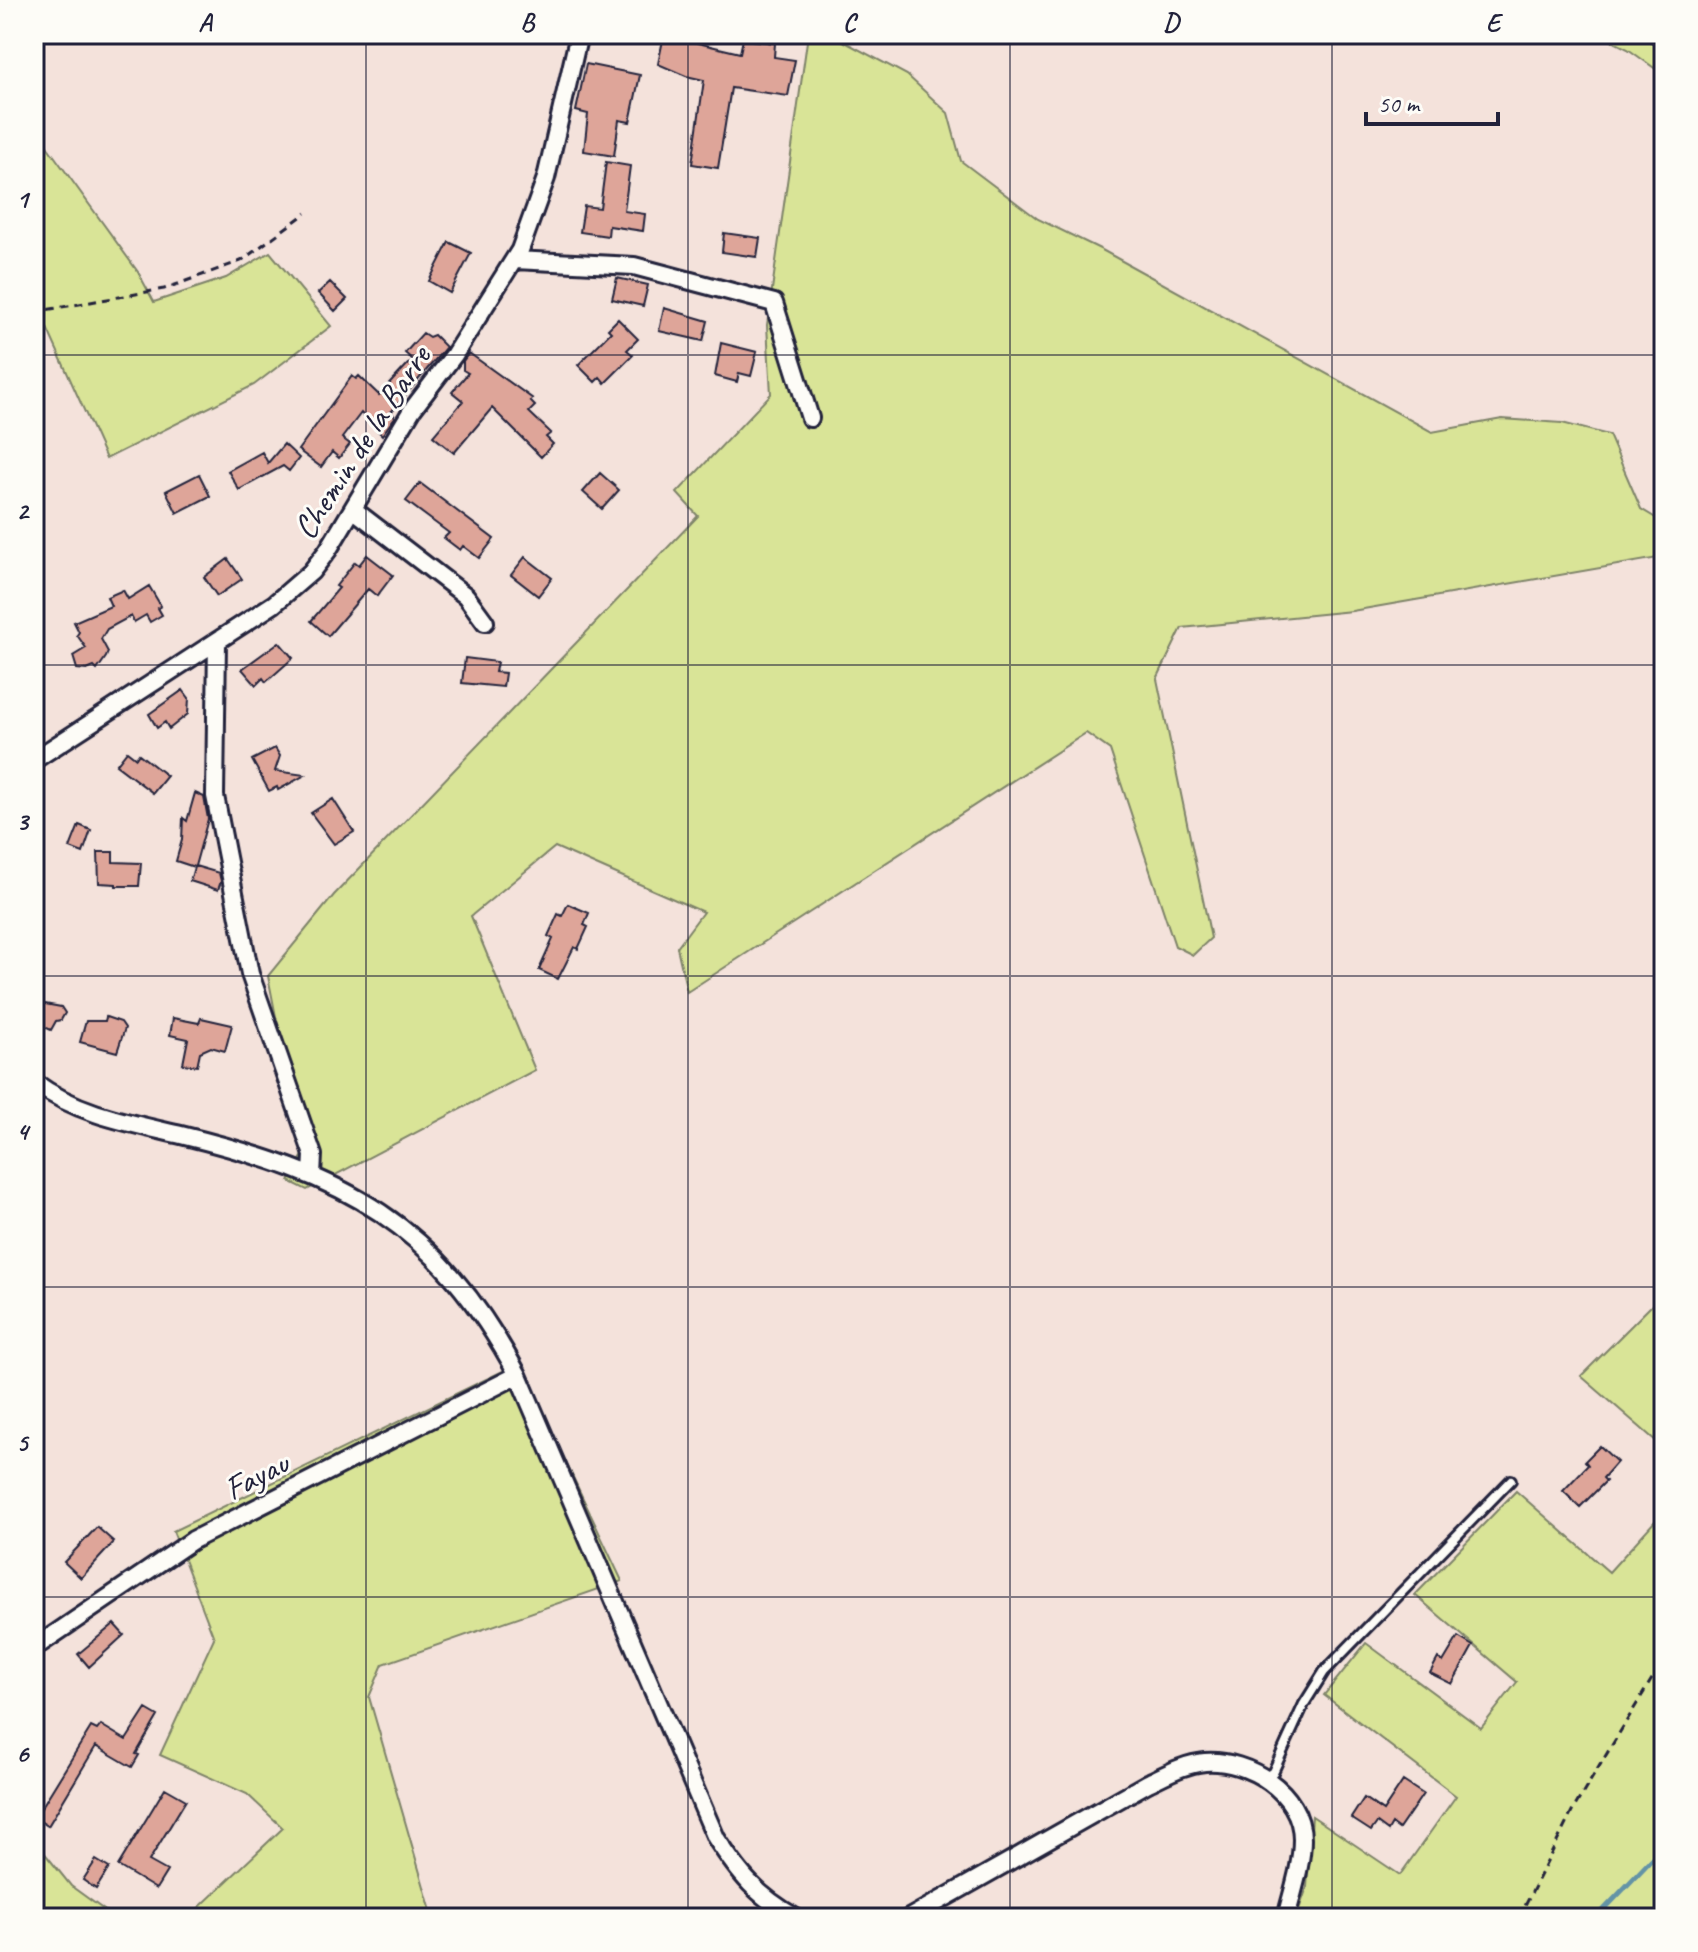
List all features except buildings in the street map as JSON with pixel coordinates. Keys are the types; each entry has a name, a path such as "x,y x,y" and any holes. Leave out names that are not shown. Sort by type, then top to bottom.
{"street":[{"name":"Chemin de la Barre","path":"34,760 274,604 311,572 354,510 412,410 454,355 515,260 546,178 579,34"},
{"path":"515,260 634,266 774,303 810,418"},
{"path":"354,510 466,596 485,622"},
{"path":"217,641 215,796 250,974 313,1155 312,1175"},
{"path":"34,1082 74,1105 115,1120 260,1157 312,1175 366,1202 421,1243 456,1279 479,1309 518,1375 716,1838 753,1888 796,1918"},
{"name":"Fayau","path":"34,1648 193,1540 518,1375"},
{"path":"909,1918 1182,1766 1207,1762 1236,1764 1265,1778 1281,1792 1295,1811 1302,1836 1301,1857 1286,1918"}],"lane":[{"path":"1265,1778 1273,1772 1304,1704 1324,1672 1511,1480"}],"path":[{"path":"1637,34 1664,48"},
{"path":"34,312 164,289 241,261 306,213"},
{"path":"1519,1918 1574,1808 1664,1659"}],"green space":[{"path":"808,34 830,34 907,75 948,113 961,161 1038,219 1102,250 1432,432 1502,419 1562,423 1609,435 1641,509 1664,523 1664,557 1352,611 1182,628 1157,679 1211,938 1193,955 1175,946 1110,750 1086,733 687,992 677,947 703,912 555,847 471,916 535,1070 307,1190 289,1181 303,1155 268,976 334,895 698,516 677,493 771,394 767,325"},
{"path":"1599,34 1664,34 1664,75 1628,49"},
{"path":"34,128 138,272 154,302 226,278 270,252 331,326 254,385 106,459 34,299"},
{"path":"1664,1293 1664,1448 1581,1376"},
{"path":"519,1363 622,1581 383,1664 369,1697 433,1918 188,1918 283,1828 247,1794 160,1755 214,1638 173,1531"},
{"path":"1516,1491 1609,1572 1664,1511 1664,1918 1296,1918 1307,1887 1312,1816 1400,1875 1456,1796 1324,1695 1366,1643 1481,1728 1517,1682 1415,1595"},
{"path":"34,1840 71,1886 115,1918 34,1918"}],"waterway":[{"path":"1596,1918 1653,1858 1664,1860"}]}
